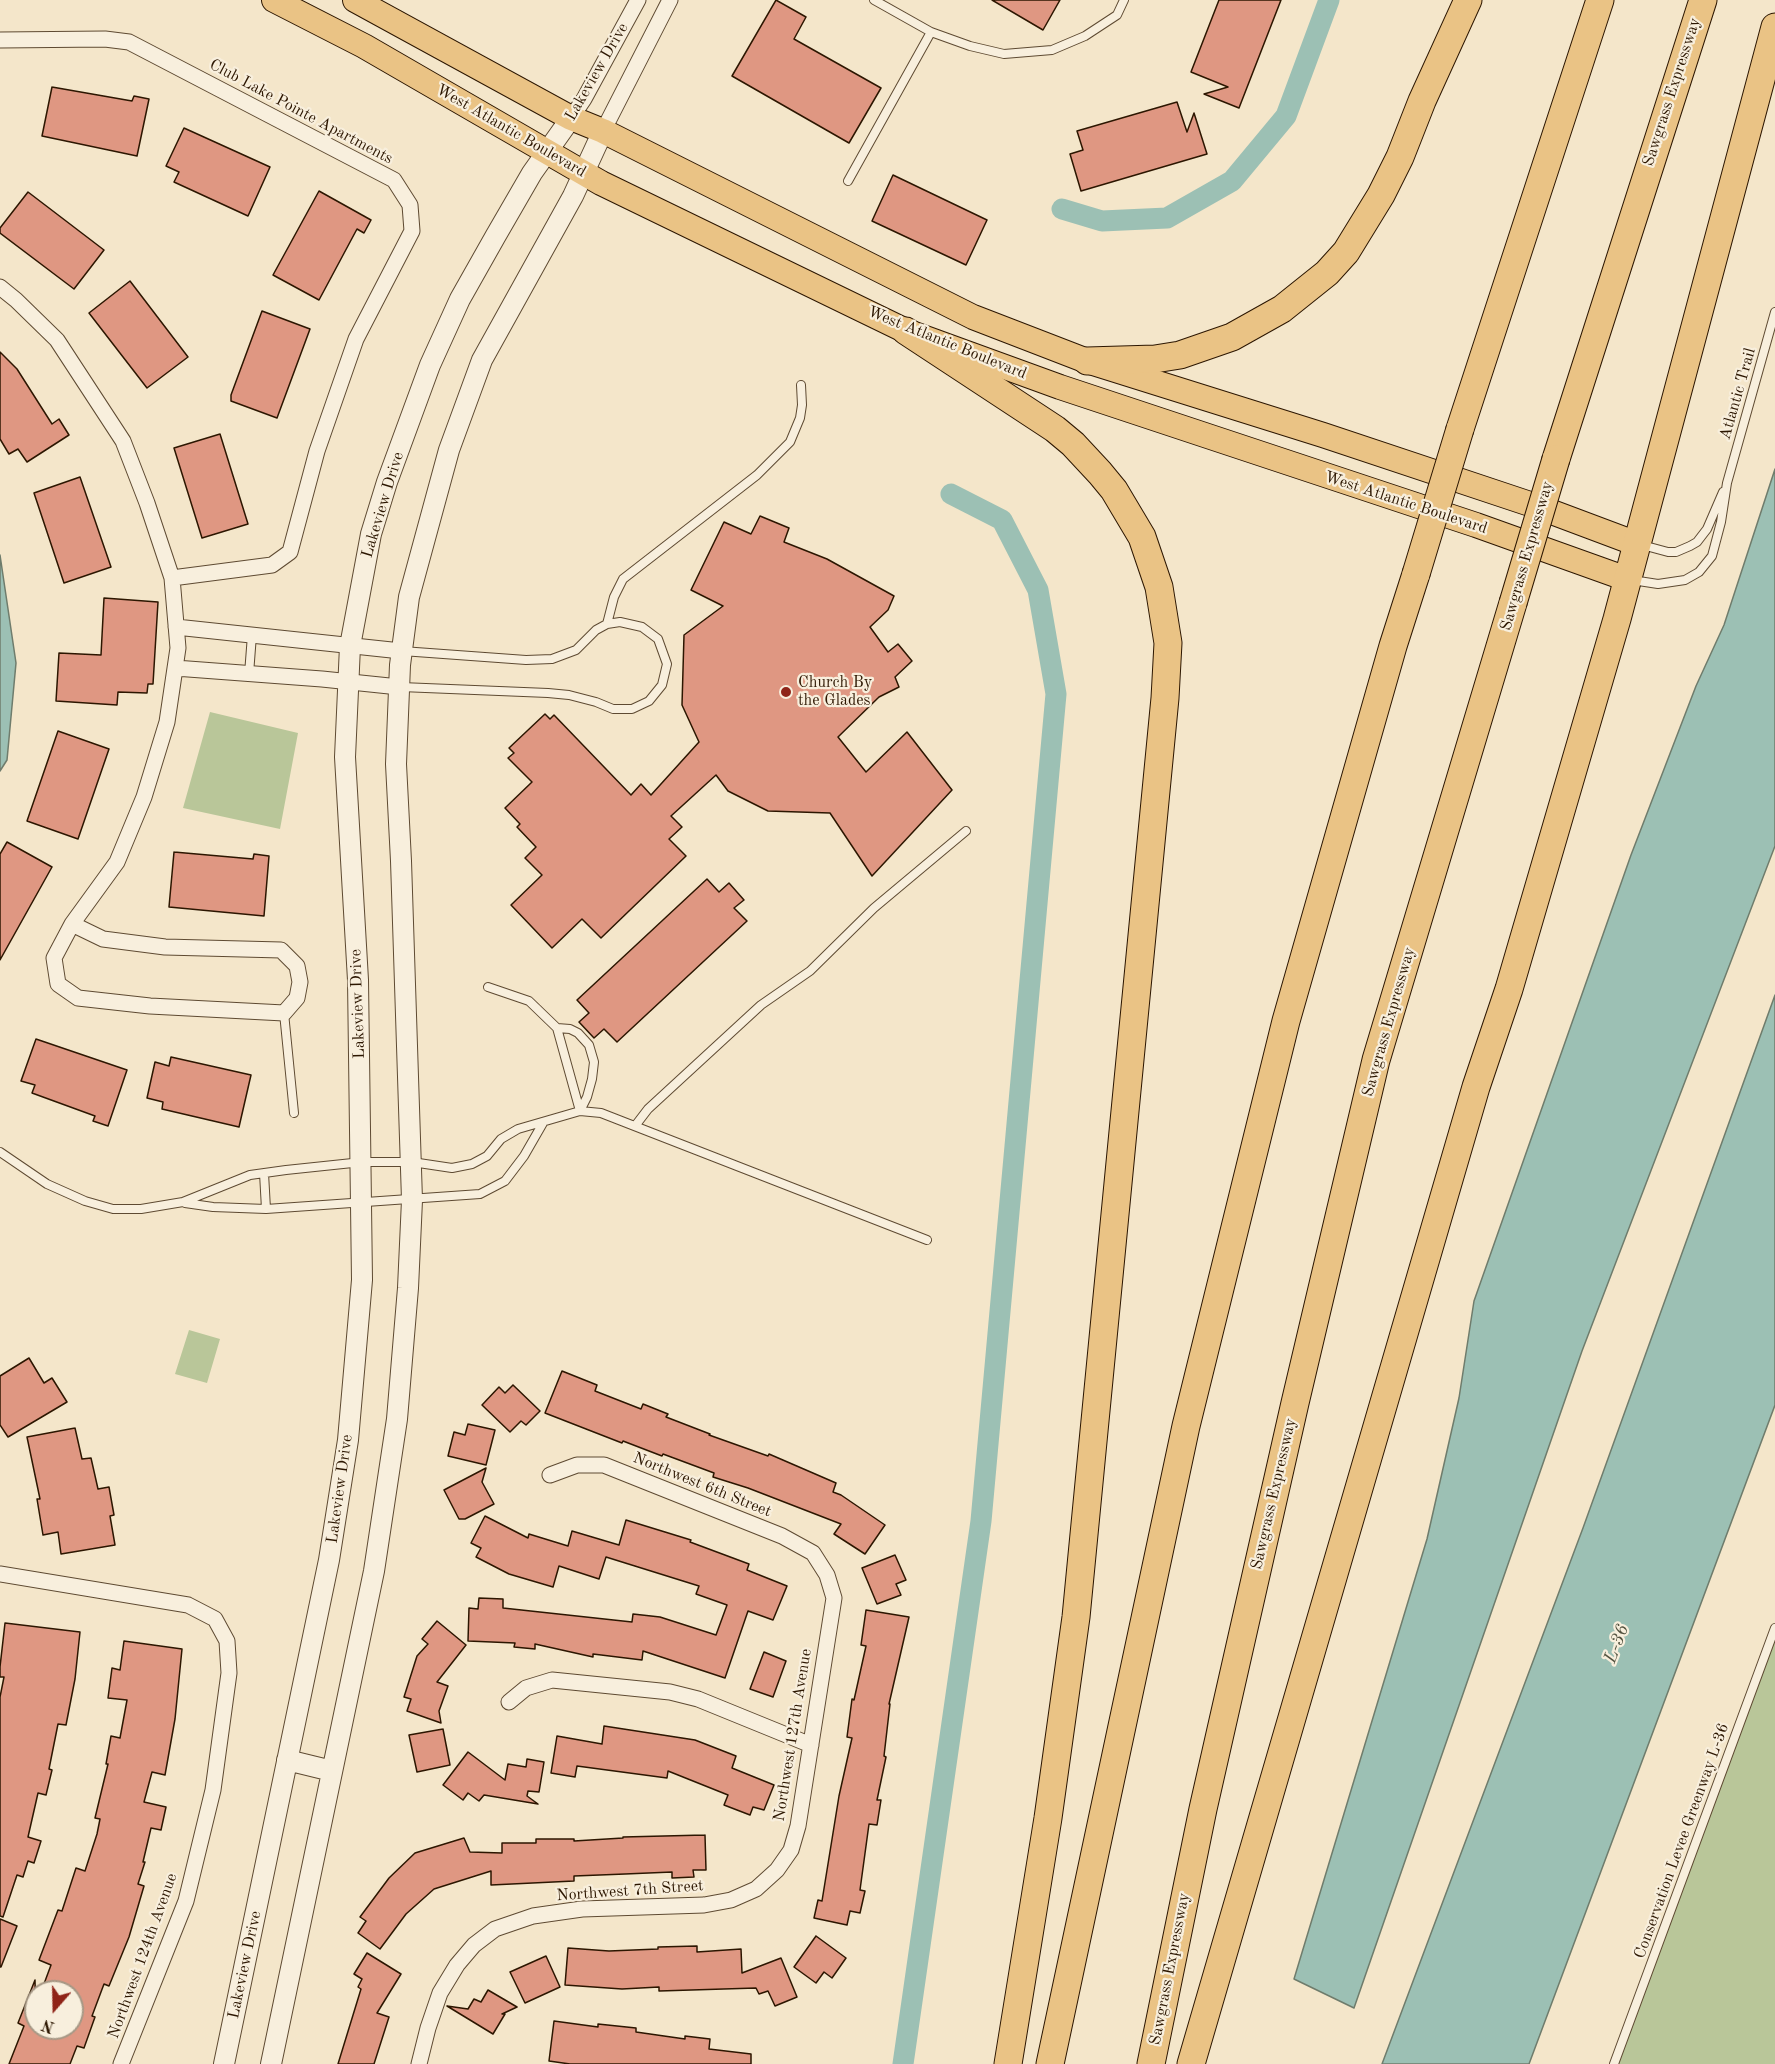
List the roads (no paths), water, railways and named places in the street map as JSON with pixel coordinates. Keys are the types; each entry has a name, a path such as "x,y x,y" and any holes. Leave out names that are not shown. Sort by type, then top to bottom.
{"highway":[{"path":"1088,362 1155,359 1180,355 1232,337 1282,309 1327,273 1346,252 1381,195 1400,157 1422,101 1468,0"},
{"path":"1050,2064 1186,1426 1286,1021 1393,646 1599,0"},
{"name":"Sawgrass Expressway","path":"1151,2064 1203,1809 1376,1060 1556,459 1703,0"},
{"path":"1191,2064 1476,1087 1509,989 1628,579 1775,27"},
{"path":"906,331 1055,429 1073,444 1100,473 1114,490 1142,537 1159,587 1168,643 1166,690 1076,1617 1050,1806 1008,2064"}],"main road":[{"name":"West Atlantic Boulevard","path":"274,0 364,46 584,173 906,331 1060,387 1476,525 1628,579"},
{"name":"West Atlantic Boulevard","path":"355,0 571,118 603,131 973,317 1088,362 1323,435 1533,505 1637,544"}],"street":[{"name":"Lakeview Drive","path":"224,2064 329,1560 348,1440 362,1280 363,1201 358,980 345,757 350,646 371,534 387,482 430,364 460,299 532,173 584,99 638,0"},
{"name":"Lakeview Drive","path":"271,2064 374,1571 398,1419 412,1200 396,764 401,651 409,597 448,450 483,360 573,196 603,131 670,0"},
{"name":"Club Lake Pointe Apartments","path":"0,40 105,39 129,42 394,180 410,205 412,231 356,339 317,451 290,552 272,565 172,578"},
{"path":"0,287 57,340 123,441 172,578 178,648 166,722 144,797 117,862 72,924 54,958 58,984 78,998 150,1006 284,1013 297,998 300,982 297,966 281,950 165,947 103,939 72,924"},
{"path":"176,627 401,651"},
{"path":"175,668 399,687"},
{"name":"Northwest 6th Street","path":"550,1475 577,1465 604,1465 782,1536 813,1553 827,1575"},
{"name":"Northwest 124th Avenue","path":"0,1574 188,1605 214,1619 227,1641 229,1673 213,1790 186,1901 121,2064"},
{"name":"Northwest 127th Avenue","path":"756,1889 777,1870 791,1850 798,1826 834,1598 827,1575"},
{"path":"509,1702 526,1688 552,1680 670,1692 698,1700 810,1745"},
{"path":"287,1760 332,1772"},
{"name":"Northwest 7th Street","path":"419,2064 440,1993 457,1965 474,1945 495,1929 534,1916 582,1909 704,1905 731,1900 756,1889"}],"lane":[{"path":"874,0 931,32 970,46 1005,54 1053,50 1085,36 1117,15 1124,0"},
{"path":"848,181 931,32"},
{"name":"Atlantic Trail","path":"1628,579 1658,584 1673,583 1685,580 1706,565 1715,548 1727,483 1775,312"},
{"path":"607,624 614,597 623,579 757,475 790,442 800,418 801,385"},
{"name":"Atlantic Trail","path":"1637,544 1676,552 1697,542 1707,529 1727,483"},
{"path":"399,687 569,695 613,709 632,709 649,701 662,685 667,664 657,639 642,627 620,622 607,624 596,630 576,650 552,659 526,660 401,651"},
{"path":"249,674 252,635"},
{"path":"635,1126 648,1109 762,1005 810,971 874,908 966,831"},
{"path":"488,987 530,1001 557,1028 580,1111"},
{"path":"284,1013 294,1113"},
{"path":"557,1028 570,1029 578,1033 589,1045 594,1062 592,1079 580,1111"},
{"path":"0,1152 47,1184 86,1200 113,1209 141,1209 183,1202 250,1175 264,1173 362,1162 412,1162 452,1168 472,1164 487,1156 501,1139 518,1129 580,1111 601,1113 927,1240"},
{"path":"183,1202 213,1207 266,1209 480,1194 505,1181 524,1156 543,1123"},
{"path":"264,1173 266,1209"},
{"name":"Conservation Levee Greenway L-36","path":"1614,2064 1775,1628"}],"water":[{"path":"1775,469 1775,846 1582,1351 1354,2008 1294,1979 1427,1539 1459,1398 1474,1301 1631,855 1696,686 1724,625"},
{"path":"0,555 16,663 7,760 0,771"},
{"name":"L-36","path":"1775,995 1775,1405 1529,2064 1382,2064 1583,1528"}],"waterway":[{"path":"1062,209 1102,221 1167,218 1232,181 1286,116 1329,0"},
{"path":"903,2064 981,1521 1056,694 1038,590 1002,520 951,494"}],"place":[{"name":"Church By the Glades","path":"786,692"}]}
